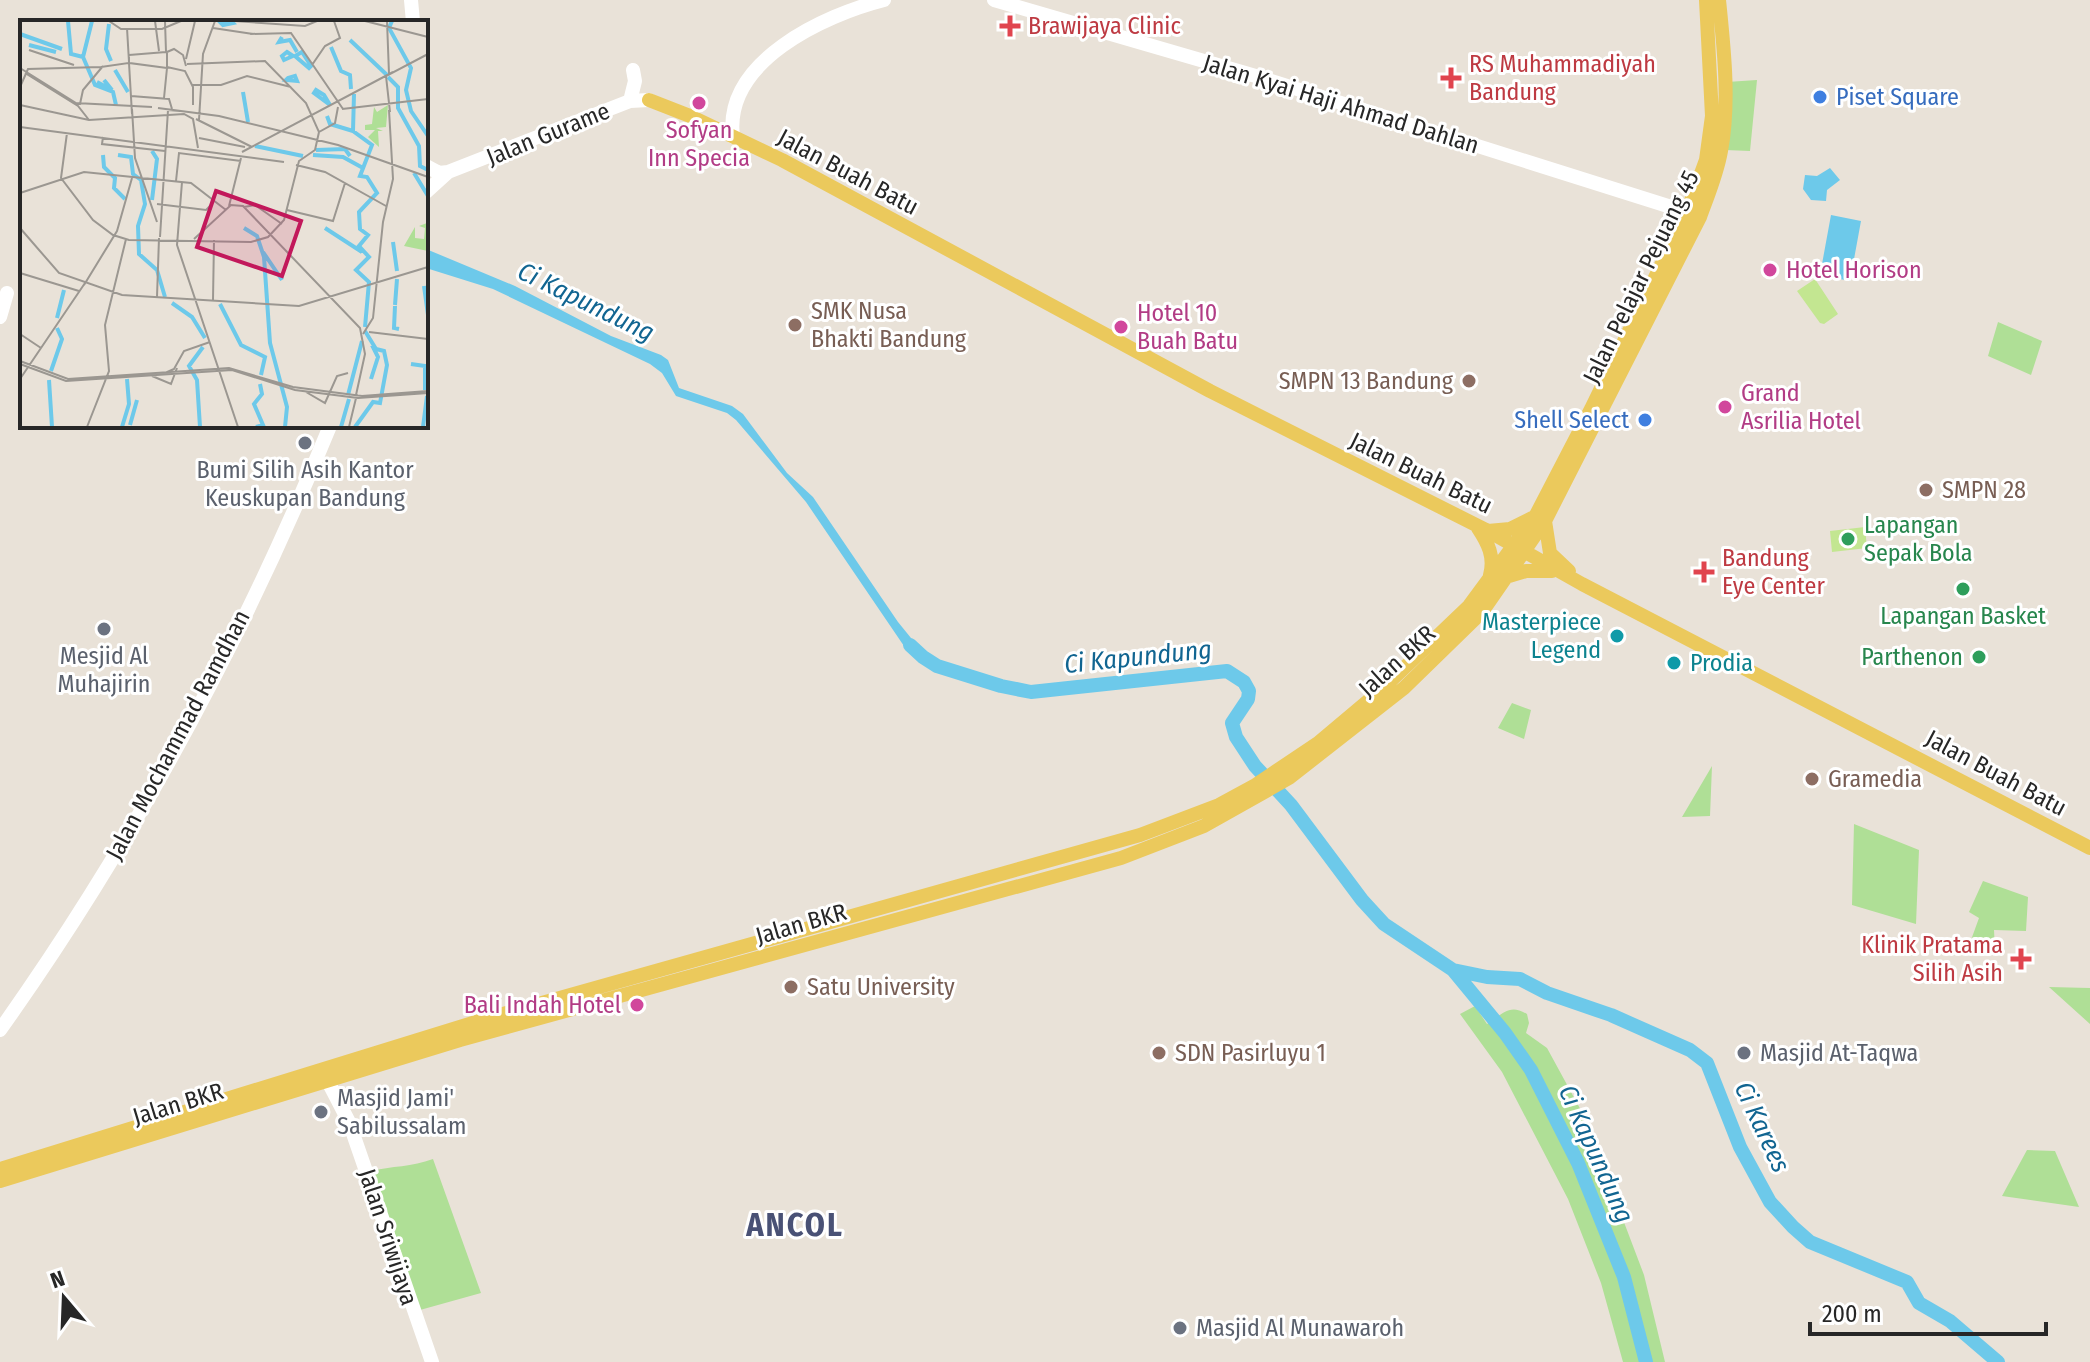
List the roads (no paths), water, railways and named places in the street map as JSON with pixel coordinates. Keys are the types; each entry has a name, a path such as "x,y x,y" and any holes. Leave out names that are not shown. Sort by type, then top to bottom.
{"main road":[{"path":"411,0 413,20"},
{"path":"733,137 732,119 738,99 754,74 771,56 799,33 832,16 884,0"},
{"name":"Jalan Kyai Haji Ahmad Dahlan","path":"994,0 1243,73 1687,212"},
{"name":"Jalan Pelajar Pejuang 45","path":"1596,411 1687,212 1706,160 1712,121 1713,4"},
{"name":"Jalan Pelajar Pejuang 45","path":"1520,547 1540,518 1700,217 1714,180 1721,151 1725,108 1713,4"},
{"path":"630,101 635,81 633,70"},
{"name":"Jalan Buah Batu","path":"649,100 782,160 1210,391 1520,547 2090,848"},
{"name":"Jalan Gurame","path":"448,172 630,101 649,100"},
{"path":"428,167 439,173 448,172"},
{"path":"428,190 448,172"},
{"path":"0,317 3,292"},
{"name":"Jalan Mochammad Ramdhan","path":"0,1030 87,900 165,768 285,530 329,428"},
{"path":"1489,579 1492,557 1482,528 1510,529 1540,518 1550,553 1567,573"},
{"name":"Jalan BKR","path":"0,1169 325,1075 1121,858 1204,826 1285,774 1404,688 1482,612 1509,576 1520,547"},
{"name":"Jalan BKR","path":"1285,774 1381,690 1469,606 1489,579 1520,547"},
{"path":"1509,576 1538,570 1567,573"},
{"name":"Jalan Buah Batu","path":"1567,573 2090,839"},
{"name":"Jalan BKR","path":"0,1181 325,1075"},
{"name":"Jalan Sriwijaya","path":"325,1075 349,1122 432,1362"}],"water":[{"path":"1830,168 1840,180 1827,190 1826,201 1811,200 1803,189 1805,175 1817,176"},
{"path":"1831,215 1861,221 1850,281 1820,275"},
{"path":"428,250 515,286 611,336 661,355 668,360 679,388 732,406 743,414 787,473 813,497 898,622 924,654 920,659 906,649 806,502 736,420 727,413 676,396 662,373 650,364 493,289 428,269"}],"waterway":[{"name":"Ci Kapundung","path":"910,645 937,666 1031,692 1227,671 1244,682 1249,691 1248,699 1232,723 1236,737 1255,766 1291,805 1362,900 1384,924 1453,970 1531,1070 1578,1163 1624,1277 1646,1362"},
{"name":"Ci Karees","path":"1453,970 1487,977 1520,979 1547,993 1611,1015 1690,1050 1707,1063 1740,1147 1770,1202 1793,1227 1810,1242 1907,1282 1919,1303 1950,1321 1998,1362"}],"place":[{"name":"Brawijaya Clinic","path":"1010,26"},
{"name":"RS Muhammadiyah Bandung","path":"1451,78"},
{"name":"Piset Square","path":"1820,97"},
{"name":"Sofyan Inn Specia","path":"699,103"},
{"name":"Hotel Horison","path":"1770,270"},
{"name":"SMK Nusa Bhakti Bandung","path":"795,325"},
{"name":"Hotel 10 Buah Batu","path":"1121,327"},
{"name":"SMPN 13 Bandung","path":"1469,381"},
{"name":"Grand Asrilia Hotel","path":"1725,407"},
{"name":"Shell Select","path":"1645,420"},
{"name":"Bumi Silih Asih Kantor Keuskupan Bandung","path":"305,443"},
{"name":"SMPN 28","path":"1926,490"},
{"name":"Lapangan Sepak Bola","path":"1848,539"},
{"name":"Bandung Eye Center","path":"1704,572"},
{"name":"Lapangan Basket","path":"1963,589"},
{"name":"Mesjid Al Muhajirin","path":"104,629"},
{"name":"Masterpiece Legend","path":"1617,636"},
{"name":"Parthenon","path":"1979,657"},
{"name":"Prodia","path":"1674,663"},
{"name":"Gramedia","path":"1812,779"},
{"name":"Klinik Pratama Silih Asih","path":"2021,959"},
{"name":"Satu University","path":"791,987"},
{"name":"Bali Indah Hotel","path":"637,1005"},
{"name":"SDN Pasirluyu 1","path":"1159,1053"},
{"name":"Masjid At-Taqwa","path":"1744,1053"},
{"name":"Masjid Jami' Sabilussalam","path":"321,1112"},
{"name":"Masjid Al Munawaroh","path":"1180,1328"}],"district":[{"name":"ANCOL","path":"795,1225"}]}
